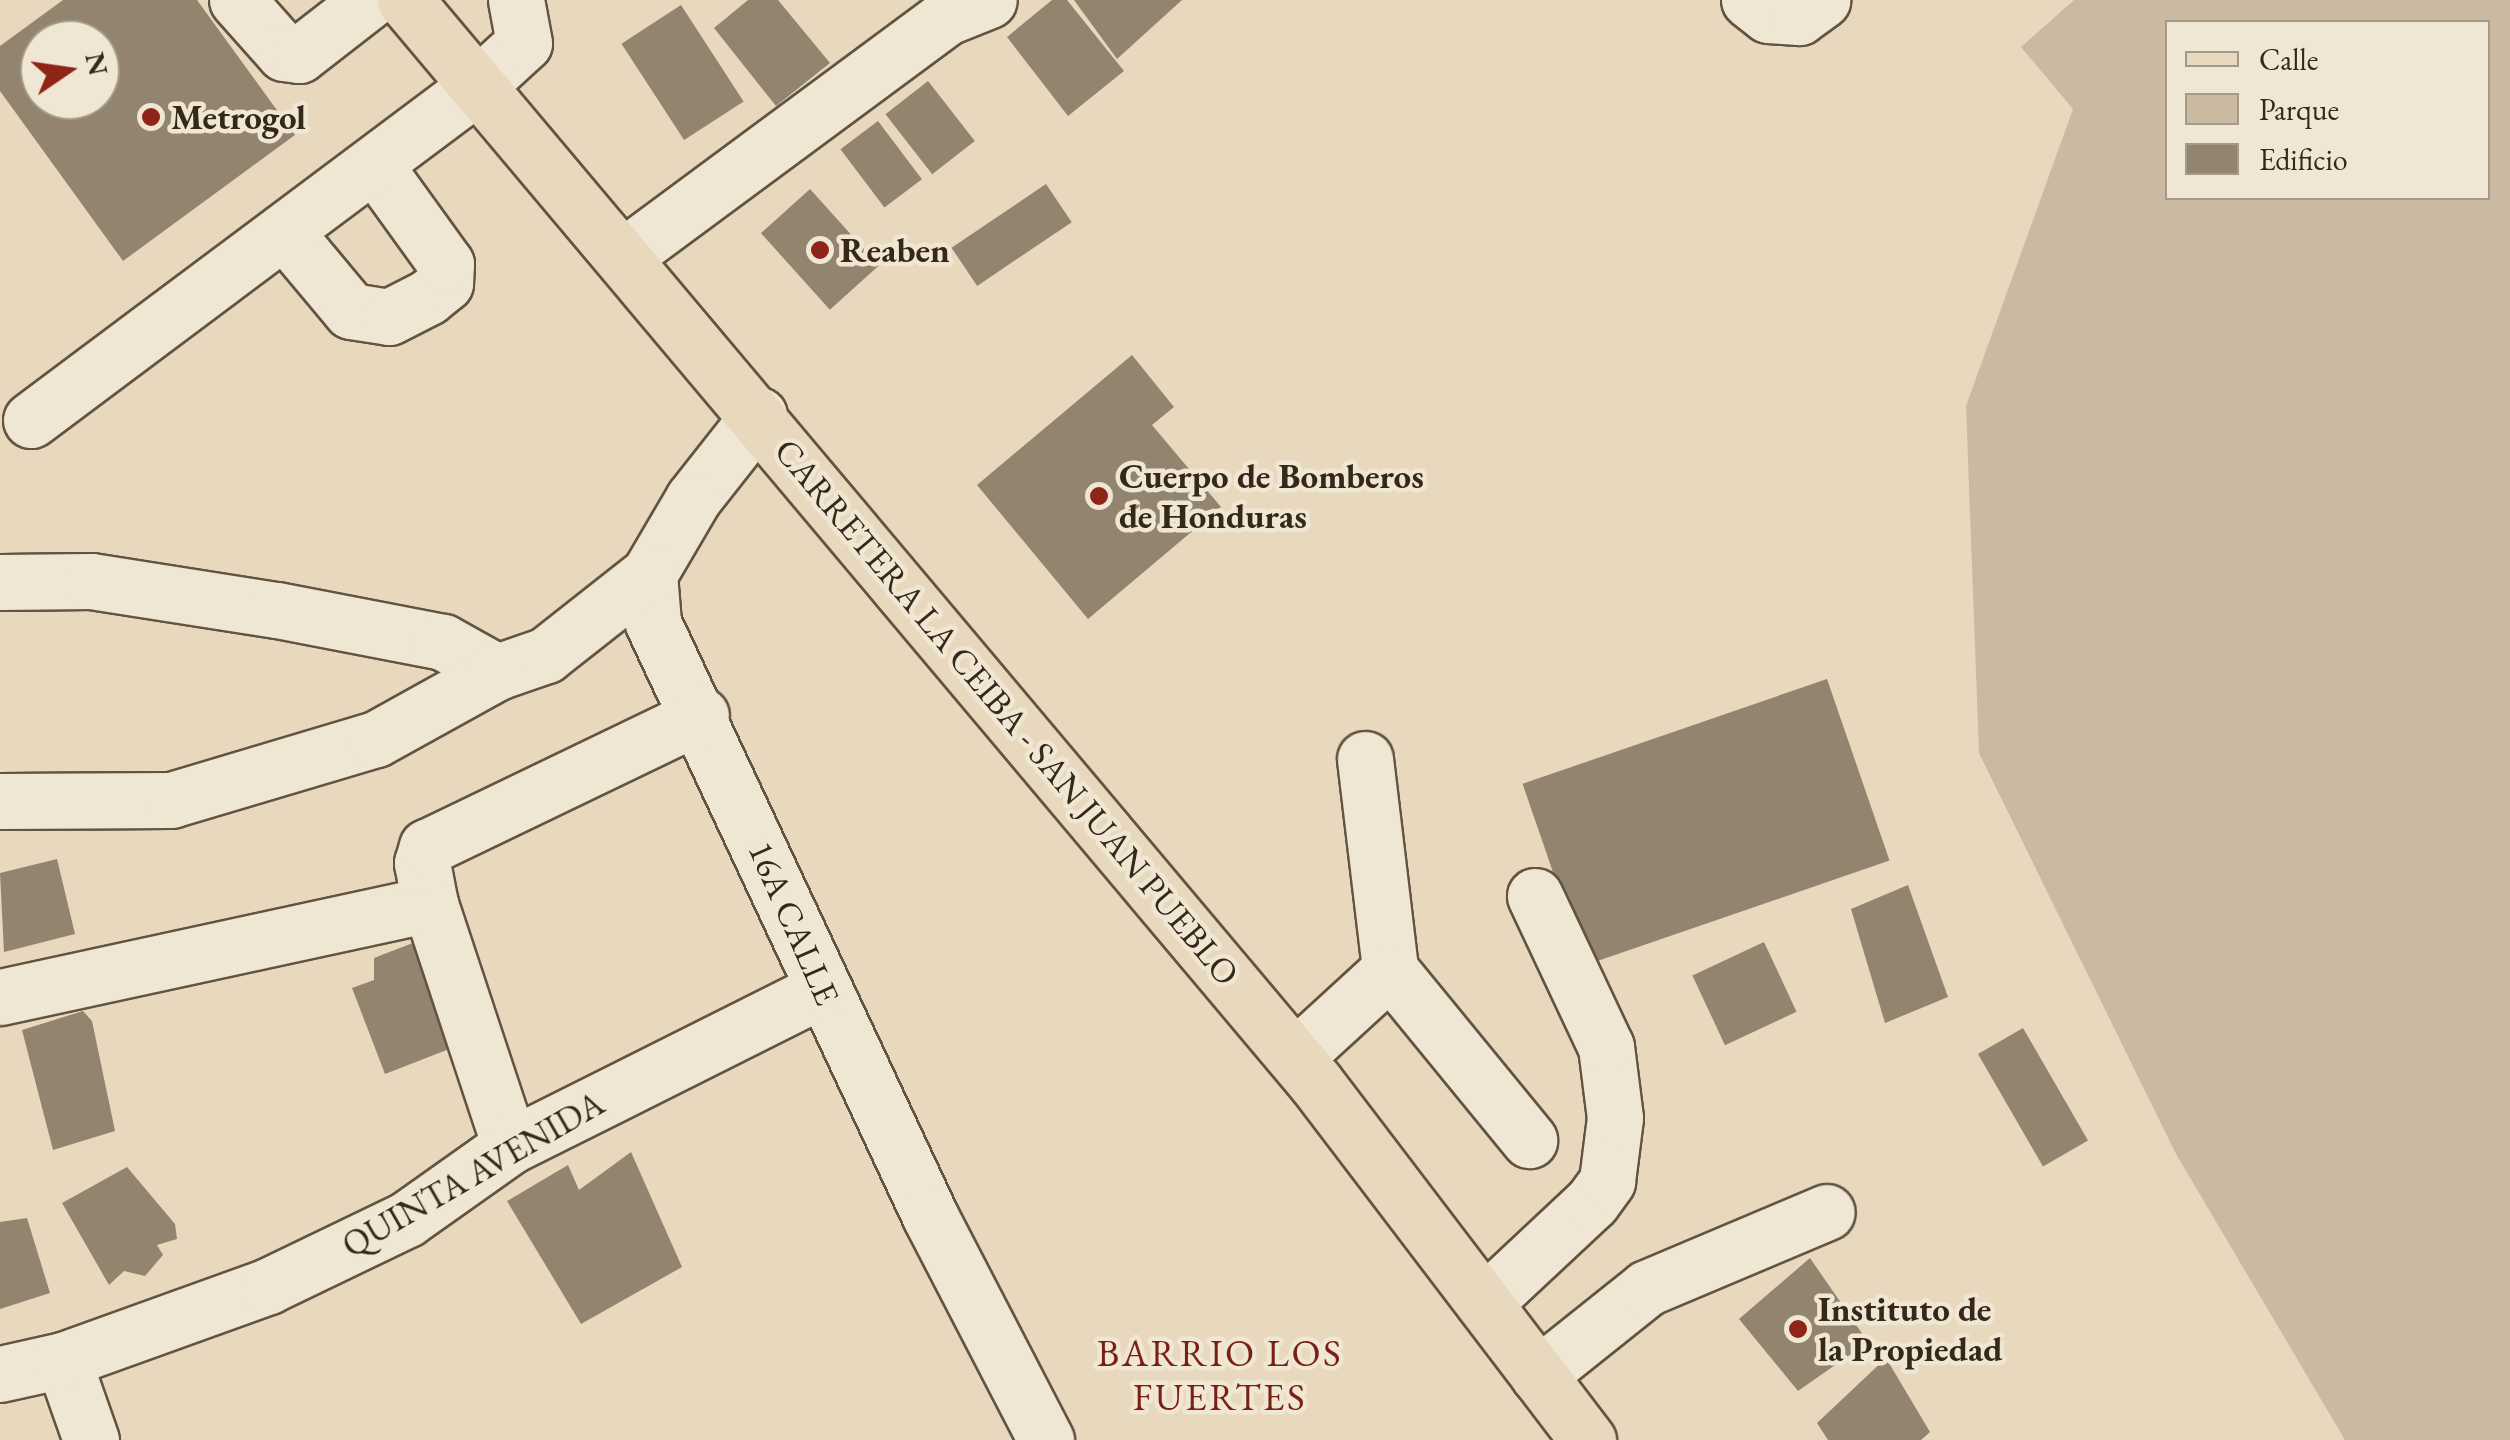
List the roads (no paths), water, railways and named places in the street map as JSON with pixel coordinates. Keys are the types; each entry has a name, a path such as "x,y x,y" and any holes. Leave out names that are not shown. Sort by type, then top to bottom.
{"main road":[{"name":"CARRETERA LA CEIBA - SAN JUAN PUEBLO","path":"405,0 760,415 1294,1056 1588,1440"}],"street":[{"path":"237,0 284,54 299,55 370,0"},
{"path":"31,420 476,87 524,43 516,0"},
{"path":"625,255 946,18 990,0"},
{"path":"1748,0 1768,15 1799,17 1822,0"},
{"path":"284,231 351,311 389,317 428,297 445,282 446,264 374,164"},
{"path":"0,801 171,800 376,739 497,672 546,655 649,574 693,499 760,415"},
{"name":"16A CALLE","path":"649,574 653,622 701,716 823,989 1046,1440"},
{"path":"0,582 91,581 277,610 442,642 497,672"},
{"path":"510,1146 430,904 422,863 441,835 701,716"},
{"path":"1364,759 1390,970 1530,1140"},
{"path":"1484,1303 1592,1202 1608,1181 1616,1118 1606,1047 1535,896"},
{"path":"0,996 430,904"},
{"path":"1294,1056 1390,970"},
{"name":"QUINTA AVENIDA","path":"0,1374 63,1360 303,1269 407,1219 510,1146 823,989"},
{"path":"1538,1374 1647,1288 1827,1212"},
{"path":"63,1360 90,1440"}],"place":[{"name":"Metrogol","path":"151,117"},
{"name":"Reaben","path":"820,250"},
{"name":"Cuerpo de Bomberos de Honduras","path":"1099,496"},
{"name":"Instituto de la Propiedad","path":"1798,1329"}],"district":[{"name":"BARRIO LOS FUERTES","path":"1220,1375"}]}
